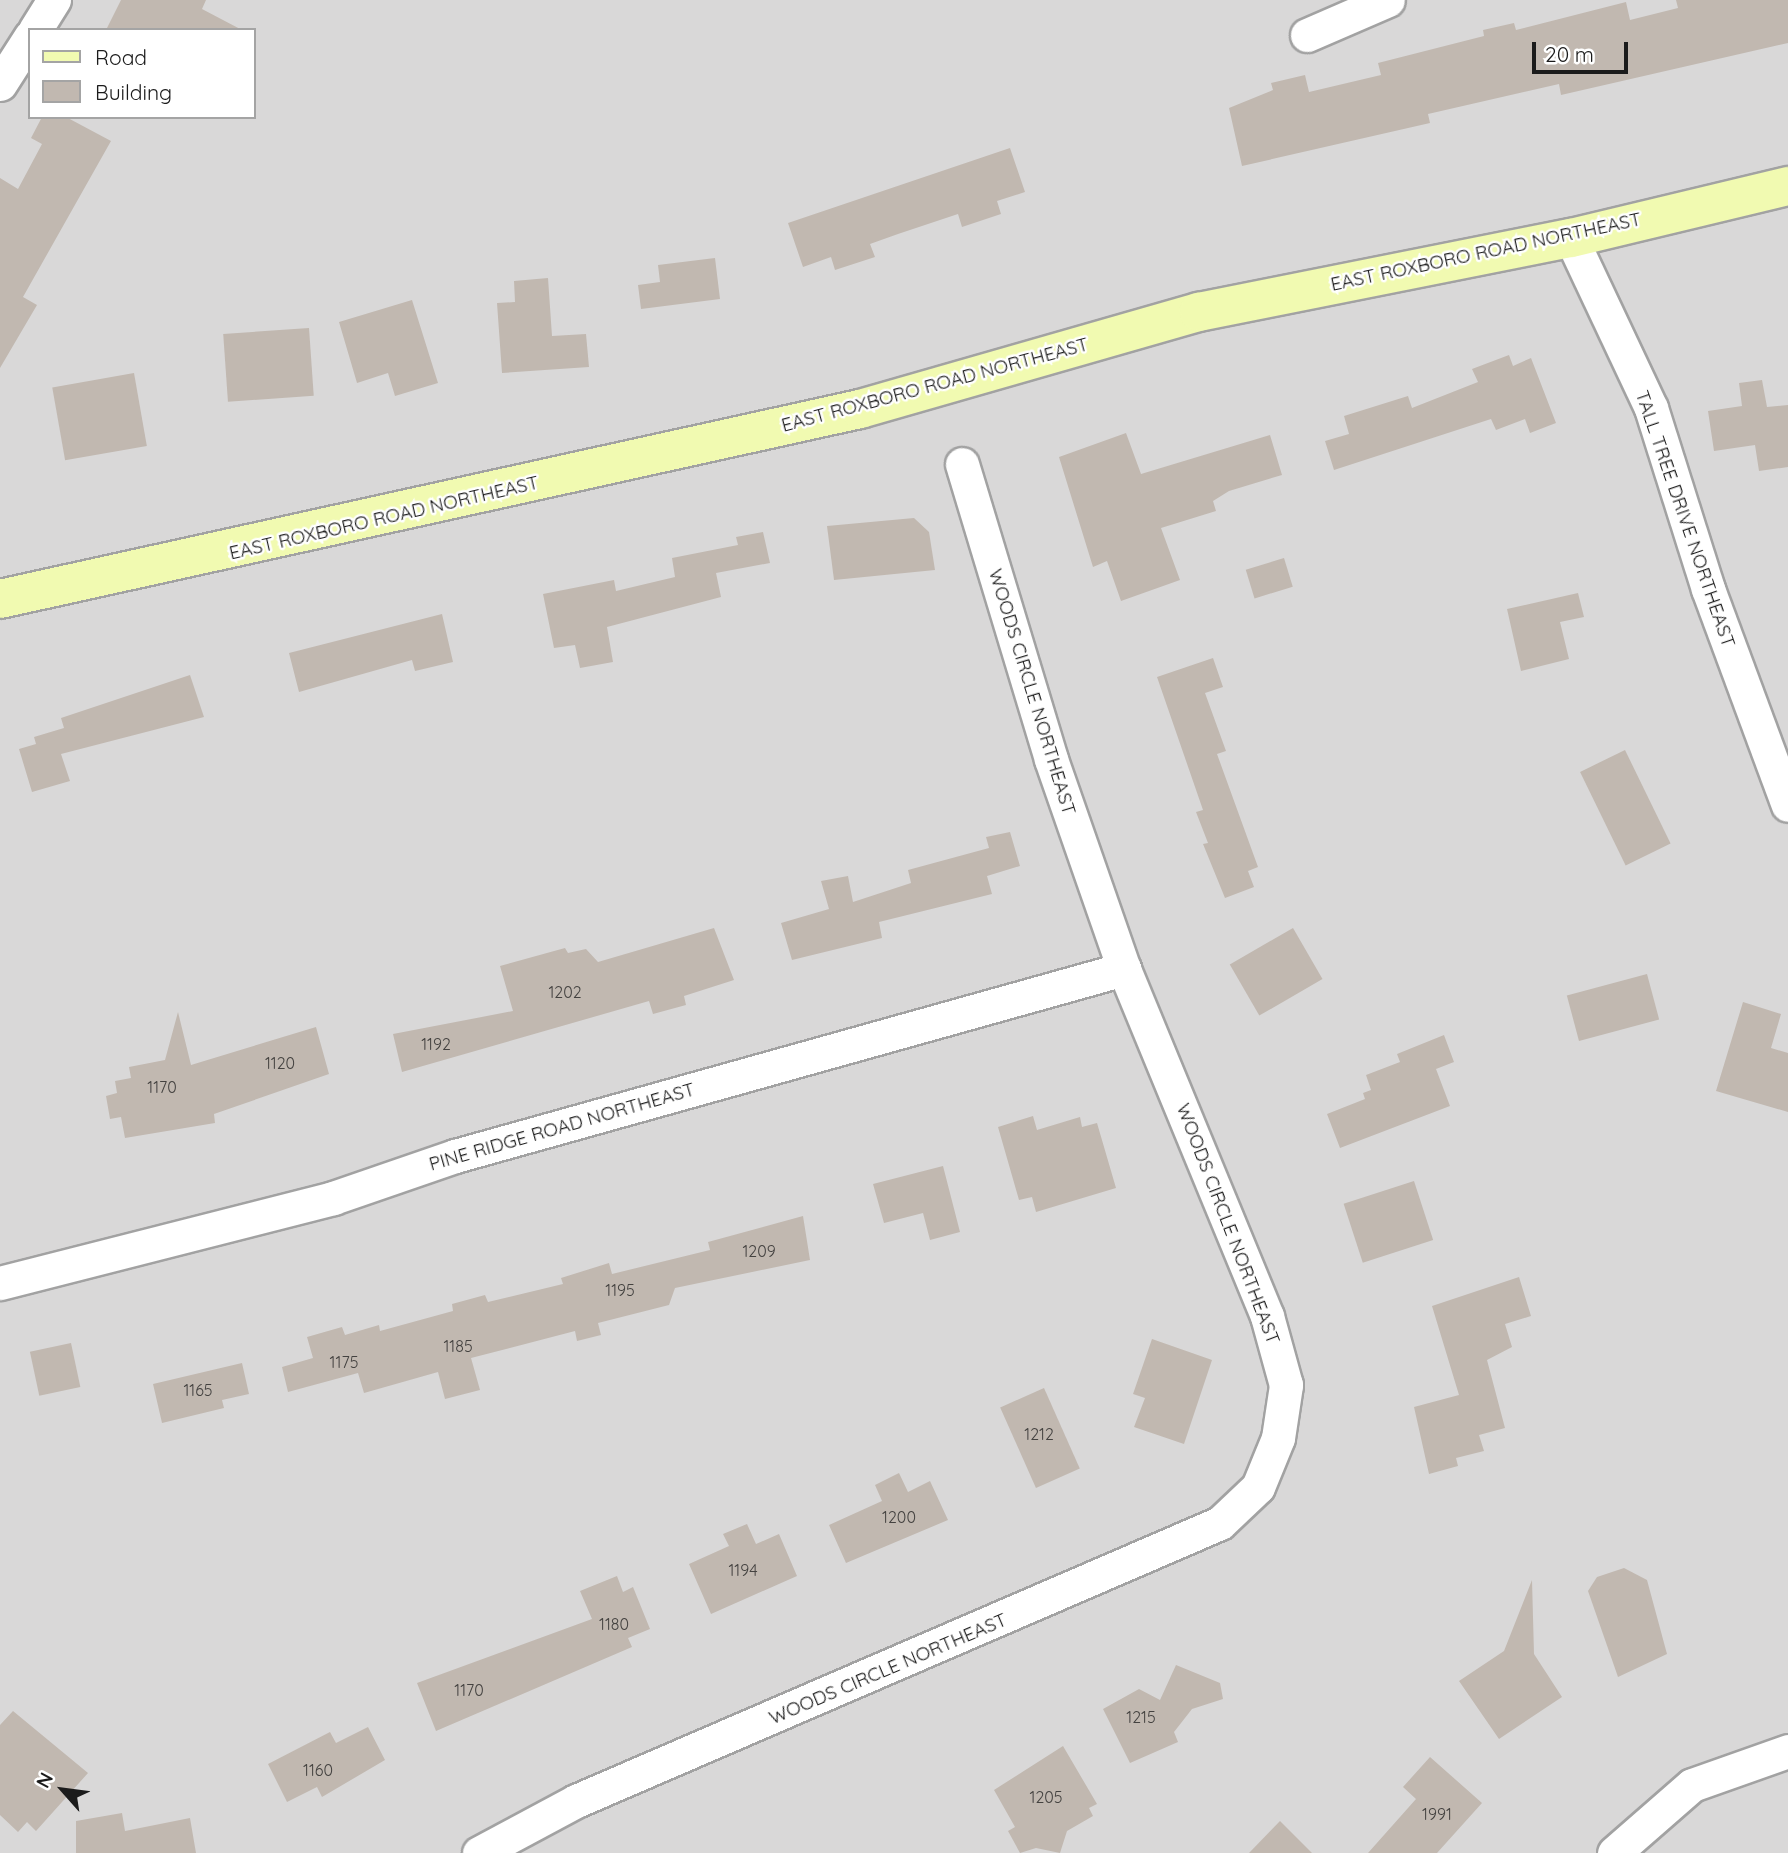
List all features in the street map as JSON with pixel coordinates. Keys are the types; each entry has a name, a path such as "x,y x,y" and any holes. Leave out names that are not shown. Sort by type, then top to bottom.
{"main road":[{"name":"EAST ROXBORO ROAD NORTHEAST","path":"0,599 860,409 1199,312 1571,238 1788,186"}],"street":[{"path":"36,28 54,0"},
{"path":"1307,35 1388,0"},
{"path":"0,84 28,40"},
{"name":"TALL TREE DRIVE NORTHEAST","path":"1571,238 1651,408 1721,628 1788,805"},
{"name":"WOODS CIRCLE NORTHEAST","path":"478,1853 576,1801 1137,1564 1220,1523 1258,1487 1278,1438 1286,1385 1267,1316 1124,969 1051,760 962,464"},
{"name":"PINE RIDGE ROAD NORTHEAST","path":"0,1283 333,1198 455,1156 1124,969"},
{"path":"1614,1853 1692,1785 1788,1751"}],"shaded area":[{"path":"0,0 1788,0 1788,1853 0,1853"}],"building":[{"path":"121,0 206,0 202,9 238,28 107,28"},
{"path":"1676,0 1788,0 1788,43 1561,95 1559,84 1428,114 1430,123 1242,166 1229,108 1273,90 1271,83 1305,75 1309,92 1381,75 1378,63 1484,36 1483,30 1514,23 1516,30 1626,2 1630,20 1678,8"},
{"path":"41,119 70,119 111,141 23,297 37,305 0,368 0,178 18,189 42,144 31,138"},
{"path":"1010,148 1025,192 997,201 1001,214 962,227 958,214 898,234 870,244 875,257 835,270 831,257 803,267 788,223"},
{"path":"715,258 720,299 641,309 638,285 660,282 658,265"},
{"path":"548,278 552,336 586,334 589,367 502,373 497,303 515,302 514,281"},
{"path":"412,300 438,383 395,396 388,373 357,383 339,322"},
{"path":"309,328 314,396 228,402 223,334"},
{"path":"1509,355 1513,366 1531,358 1556,423 1530,433 1525,419 1496,430 1491,419 1334,470 1325,441 1349,434 1344,416 1408,396 1412,408 1478,382 1472,369"},
{"path":"134,373 147,446 65,460 52,387"},
{"path":"1762,380 1767,407 1788,405 1788,467 1759,471 1755,445 1714,451 1708,411 1742,406 1739,383"},
{"path":"1126,433 1141,474 1270,435 1282,475 1229,491 1213,501 1216,511 1161,528 1180,580 1121,601 1107,561 1093,567 1059,457"},
{"path":"914,518 929,532 935,570 834,580 827,526"},
{"path":"763,532 770,563 716,573 721,597 607,627 613,662 580,668 575,645 554,648 543,594 614,580 616,591 675,577 672,558 738,545 736,537"},
{"path":"1284,558 1293,587 1255,598 1246,570"},
{"path":"1578,593 1584,617 1560,622 1569,659 1521,671 1507,609"},
{"path":"442,614 453,662 415,671 412,660 299,692 289,653"},
{"path":"1213,658 1223,687 1205,693 1226,751 1217,754 1258,867 1248,871 1254,887 1225,898 1203,844 1208,843 1196,812 1203,810 1157,677"},
{"path":"190,675 204,717 61,754 70,781 32,792 19,749 36,744 34,737 64,728 61,718"},
{"path":"1625,750 1671,843 1626,865 1580,772"},
{"path":"1010,832 1020,866 987,876 992,894 879,922 882,938 792,960 781,923 829,909 821,881 848,876 853,902 911,883 908,870 989,848 986,837"},
{"path":"714,928 734,980 684,996 686,1005 653,1014 649,1001 402,1072 393,1034 513,1011 500,966 565,948 568,953 586,949 598,962"},
{"path":"1293,928 1322,979 1259,1016 1230,965"},
{"path":"1647,974 1659,1019 1579,1041 1567,995"},
{"path":"1743,1002 1781,1014 1771,1048 1788,1053 1788,1112 1716,1091"},
{"path":"178,1012 191,1065 316,1027 329,1074 214,1114 215,1123 125,1138 121,1117 110,1119 106,1096 117,1093 115,1081 131,1078 129,1067 165,1060"},
{"path":"1444,1035 1454,1062 1436,1069 1450,1106 1340,1148 1327,1114 1365,1099 1363,1093 1371,1090 1366,1075 1400,1062 1397,1054"},
{"path":"1033,1116 1037,1130 1080,1117 1082,1127 1097,1123 1116,1188 1036,1212 1032,1197 1019,1200 998,1127"},
{"path":"943,1166 960,1232 930,1240 923,1213 884,1223 873,1184"},
{"path":"1414,1181 1433,1240 1363,1263 1344,1204"},
{"path":"803,1216 810,1260 675,1288 669,1305 598,1323 601,1335 577,1341 575,1331 471,1358 480,1390 445,1399 438,1372 364,1393 358,1373 288,1392 282,1367 313,1358 307,1337 342,1327 345,1335 379,1325 380,1331 453,1311 452,1304 485,1295 488,1302 563,1284 561,1278 609,1263 612,1274 710,1250 708,1242"},
{"path":"1519,1277 1531,1316 1505,1324 1512,1347 1487,1360 1505,1428 1479,1435 1484,1451 1456,1458 1458,1466 1429,1474 1414,1407 1459,1395 1432,1306"},
{"path":"1152,1339 1212,1360 1184,1444 1134,1427 1145,1398 1133,1394"},
{"path":"71,1343 80,1387 39,1396 30,1352"},
{"path":"242,1363 249,1394 222,1400 224,1408 162,1423 153,1384"},
{"path":"1044,1388 1080,1468 1036,1488 1000,1408"},
{"path":"899,1473 908,1492 930,1481 948,1520 846,1563 829,1525 882,1501 875,1485"},
{"path":"747,1524 756,1544 779,1534 797,1576 711,1614 689,1564 729,1546 723,1534"},
{"path":"1624,1568 1647,1580 1667,1654 1618,1677 1588,1591 1597,1577"},
{"path":"617,1576 623,1592 633,1587 650,1629 628,1638 632,1647 436,1731 417,1683 592,1619 580,1591"},
{"path":"1532,1580 1534,1654 1562,1697 1499,1739 1459,1681 1504,1651"},
{"path":"1176,1665 1220,1683 1223,1699 1192,1709 1174,1732 1178,1742 1130,1763 1103,1709 1139,1689 1160,1700"},
{"path":"13,1711 88,1773 36,1831 27,1822 18,1832 0,1815 0,1725"},
{"path":"368,1727 385,1760 322,1797 317,1787 287,1802 268,1764 330,1732 336,1743"},
{"path":"1063,1746 1097,1804 1089,1808 1093,1816 1067,1831 1060,1853 1036,1848 1020,1853 1008,1831 1015,1827 994,1790"},
{"path":"1430,1757 1482,1803 1437,1853 1368,1853 1416,1799 1403,1787"},
{"path":"122,1813 125,1831 190,1818 196,1853 76,1853 76,1821"},
{"path":"1280,1821 1312,1853 1249,1853"}]}
